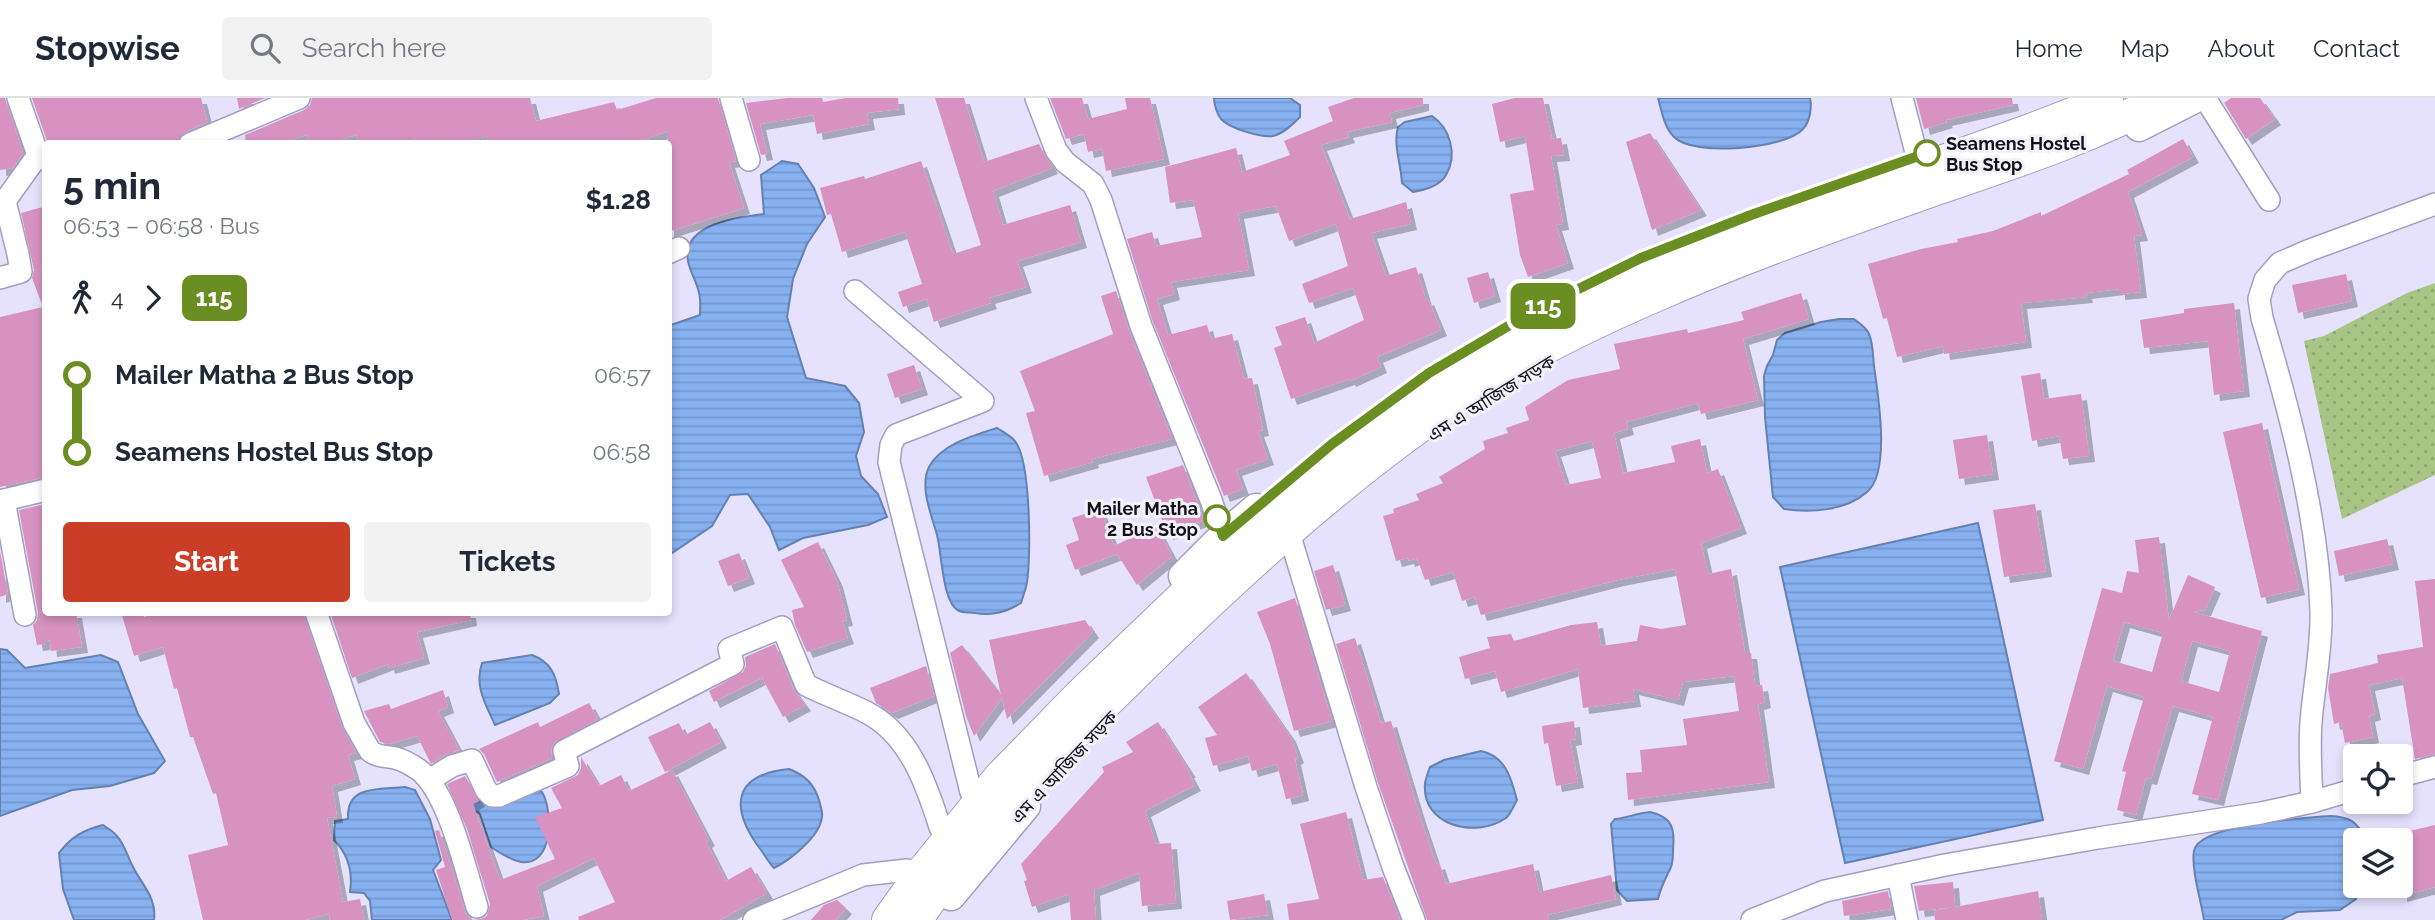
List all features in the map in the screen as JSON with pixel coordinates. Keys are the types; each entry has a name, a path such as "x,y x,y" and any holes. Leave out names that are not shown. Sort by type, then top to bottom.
{"highway":[{"path":"888,920 923,871 1000,777 1081,694 1250,531 1341,456 1437,384 1538,323 1646,270 2034,129 2107,98"},
{"path":"916,920 940,884 1018,794 1098,710 1179,631 1265,551 1325,500 1450,404 1550,344 1657,295 1875,211 2055,148 2101,130 2163,98"}],"main road":[{"path":"872,920 940,827 1019,739 1223,536 1332,444 1418,381 1532,312 1641,258 1751,215 2080,98"},
{"name":"এম এ আজিজ সড়ক","path":"934,920 1027,804 1190,637 1292,543 1364,483 1446,423 1543,363 1662,306 2107,143 2196,98"}],"street":[{"path":"0,278 21,272 5,201 41,158 18,98"},
{"path":"199,140 299,98"},
{"path":"731,98 749,160"},
{"path":"1036,98 1056,150 1065,162 1093,184 1101,200 1140,326 1223,536"},
{"path":"1902,98 1917,156"},
{"path":"2205,98 2269,200"},
{"path":"2312,802 2311,722 2321,639 2321,608 2297,447 2259,299 2264,280 2280,263 2435,204"},
{"path":"855,291 983,401 896,435 891,445 889,461 971,793"},
{"path":"26,615 2,500 42,491"},
{"path":"1292,543 1370,799 1414,920"},
{"path":"317,616 354,723 370,751 398,759 415,767 430,779 454,830 477,907"},
{"path":"430,779 452,766 472,760 486,790 492,796 499,796 568,766 564,751 733,664 729,649 782,627 806,685 878,719 909,753 931,798 940,827"},
{"path":"2413,772 2435,767"},
{"path":"1752,920 1825,891 1898,875 2098,838 2261,813 2343,793"},
{"path":"754,920 863,875 907,870"},
{"path":"1898,875 1907,920"}],"green space":[{"path":"2435,283 2435,475 2342,519 2304,341 2324,336 2407,293"}],"water":[{"path":"1214,98 1290,98 1300,105 1300,117 1277,135 1253,134 1221,119"},
{"path":"1658,98 1810,98 1811,110 1803,129 1793,136 1759,146 1718,149 1684,143 1674,137 1666,124"},
{"path":"1432,116 1448,135 1452,151 1450,167 1436,185 1413,192 1402,183 1397,148 1398,127 1405,122"},
{"path":"782,161 798,164 814,188 825,217 807,244 793,279 787,317 806,378 845,386 859,403 864,432 856,456 861,476 878,494 887,517 868,525 803,538 779,550 770,527 748,494 730,495 712,526 672,553 672,325 700,315 700,296 688,261 688,248 693,238 714,225 740,217 764,214 761,175"},
{"path":"1839,319 1854,319 1867,330 1870,338 1880,413 1879,468 1867,492 1849,503 1827,509 1784,509 1773,497 1764,376 1777,340 1785,333"},
{"path":"997,428 1015,441 1024,468 1029,531 1027,585 1021,603 1010,609 988,614 962,612 953,606 946,588 937,535 927,501 926,475 934,459 950,446"},
{"path":"1978,523 2043,820 1845,863 1780,567"},
{"path":"0,649 7,650 25,668 101,655 118,662 138,714 165,761 154,773 110,786 72,790 0,816"},
{"path":"532,655 544,661 552,670 559,694 550,703 495,725 480,687 482,663"},
{"path":"1481,751 1496,758 1509,776 1517,800 1508,816 1494,824 1480,827 1466,827 1441,819 1426,798 1425,783 1430,767 1444,760"},
{"path":"789,769 800,774 812,785 822,816 811,839 774,868 744,821 742,796 746,786 756,778"},
{"path":"405,787 415,790 430,819 441,860 433,870 452,920 372,920 370,901 364,893 350,892 348,864 343,851 334,840 335,821 348,819 349,808 359,794 375,789"},
{"path":"533,789 542,792 546,800 548,836 540,856 532,861 521,862 491,847 480,814 473,810 470,804 474,798"},
{"path":"1650,812 1664,817 1671,825 1672,865 1658,899 1627,901 1617,890 1611,824 1615,819"},
{"path":"2343,817 2359,828 2343,828 2343,898 2356,899 2340,910 2297,912 2281,920 2204,920 2193,858 2200,842 2214,834 2278,821"},
{"path":"103,825 119,838 123,845 151,898 154,920 74,920 63,889 59,853 78,835"}],"building":[{"path":"0,98 5,98 23,153 13,168 0,170"},
{"path":"32,98 201,98 207,122 185,132 179,140 47,140"},
{"path":"237,98 265,98 239,109"},
{"path":"312,98 530,98 536,121 614,102 617,110 656,98 718,98 736,161 729,162 744,208 672,231 672,140 668,140 668,131 643,140 488,140 487,136 472,140 358,140 356,135 339,140 308,140 307,135 288,140 246,140 245,135 310,105"},
{"path":"787,98 822,98 823,102 846,98 898,98 899,109 867,113 869,124 817,134 813,115 760,124 767,154 761,155 746,103"},
{"path":"935,98 964,98 984,162 1039,144 1052,168 993,191 1003,225 1070,205 1081,242 1017,261 1026,287 989,298 991,303 934,322 927,299 903,307 898,292 922,284 905,232 842,252 831,214 827,215 820,188 864,176 865,179 921,161 953,254 981,245"},
{"path":"1050,98 1082,98 1088,119 1127,109 1125,98 1150,98 1164,159 1106,171 1102,149 1088,152 1084,134 1066,139"},
{"path":"1354,98 1423,98 1423,105 1390,113 1392,122 1347,132 1349,137 1321,145 1350,219 1406,202 1411,224 1371,233 1386,276 1416,267 1426,300 1428,299 1441,330 1377,357 1381,367 1350,381 1349,379 1291,399 1274,348 1282,345 1275,327 1305,317 1314,343 1364,320 1353,288 1309,303 1302,284 1348,266 1336,224 1289,241 1276,206 1238,213 1249,270 1171,282 1174,294 1157,299 1168,335 1207,325 1211,339 1232,334 1244,379 1252,378 1263,430 1258,431 1268,459 1236,470 1243,489 1224,496 1153,322 1127,239 1152,232 1156,246 1202,237 1193,200 1170,203 1165,167 1236,148 1242,172 1290,155 1284,141 1333,121 1328,107"},
{"path":"1515,98 1543,98 1552,139 1561,138 1564,155 1551,156 1563,224 1556,225 1568,263 1528,277 1520,255 1510,194 1534,190 1525,136 1500,142 1492,104"},
{"path":"1916,98 2012,98 2013,105 1946,120 1947,122 1924,129"},
{"path":"2231,98 2260,98 2275,119 2246,139 2224,103"},
{"path":"1650,133 1701,210 1652,230 1626,142"},
{"path":"2183,139 2193,157 2128,192 2142,235 2134,236 2141,292 2119,294 2119,289 2086,293 2087,297 2021,303 2026,342 1944,354 1943,346 1897,357 1868,264 1958,242 1957,239 1993,231 2041,212 2041,216 2129,174 2127,170"},
{"path":"42,207 42,304 32,278 34,270 21,213"},
{"path":"1488,272 1495,296 1474,303 1467,278"},
{"path":"2346,274 2352,301 2298,313 2292,285"},
{"path":"1116,291 1172,439 1092,459 1093,462 1044,476 1026,413 1035,411 1020,371 1113,334 1101,296"},
{"path":"1801,293 1809,319 1743,339 1758,400 1701,414 1698,403 1626,422 1628,429 1614,433 1623,473 1675,462 1671,446 1700,439 1707,473 1718,469 1741,528 1701,543 1708,574 1731,569 1745,653 1751,653 1755,686 1762,685 1765,702 1758,704 1769,782 1628,800 1626,773 1642,772 1640,750 1687,745 1683,719 1739,711 1734,676 1683,682 1678,700 1633,689 1635,701 1583,708 1578,669 1501,692 1495,671 1465,679 1459,657 1490,648 1487,637 1511,634 1514,641 1571,625 1597,622 1601,646 1637,641 1640,625 1661,629 1686,625 1675,569 1618,580 1481,615 1475,597 1462,601 1453,572 1425,580 1417,558 1396,561 1383,516 1394,513 1393,509 1419,500 1416,494 1443,483 1439,477 1485,449 1483,441 1508,433 1506,428 1529,420 1525,407 1568,380 1620,369 1614,344 1687,329 1688,333 1744,320 1741,312","holes":["1592,441 1601,478 1566,485 1555,451"]},
{"path":"2234,303 2244,391 2214,395 2208,341 2144,348 2140,320 2184,313 2184,309"},
{"path":"42,307 42,478 0,487 0,317"},
{"path":"914,365 922,389 895,398 887,374"},
{"path":"2040,373 2044,399 2081,394 2089,456 2063,459 2059,436 2032,441 2021,376"},
{"path":"2262,423 2299,589 2261,598 2223,432"},
{"path":"1987,435 1993,474 1959,479 1953,440"},
{"path":"1183,465 1204,520 1167,534 1146,477"},
{"path":"2035,504 2046,571 2004,577 1993,510"},
{"path":"42,505 42,616 77,616 82,647 51,651 50,640 46,641 46,644 37,645 33,625 38,613 19,510"},
{"path":"1100,509 1114,546 1156,526 1172,556 1137,585 1117,554 1075,570 1066,545 1079,540 1072,518"},
{"path":"2159,537 2169,620 2188,575 2215,587 2205,610 2193,612 2262,631 2218,800 2192,794 2213,717 2173,706 2151,779 2146,778 2136,815 2117,810 2126,772 2122,771 2144,697 2107,686 2083,769 2054,761 2102,588 2122,593 2127,571 2139,573 2135,540","holes":["2124,622 2163,633 2152,672 2113,661","2192,641 2230,651 2219,692 2181,681"]},
{"path":"2387,539 2393,564 2339,576 2334,551"},
{"path":"818,542 837,581 847,620 842,621 848,638 807,652 795,625 792,610 804,607 781,560"},
{"path":"0,551 8,594 0,597"},
{"path":"739,553 749,578 728,586 718,561"},
{"path":"1333,565 1345,605 1326,610 1314,571"},
{"path":"2435,579 2435,754 2415,759 2402,678 2369,685 2375,714 2369,716 2373,737 2345,743 2341,722 2334,724 2328,688 2330,674 2378,663 2377,655 2423,647 2415,581"},
{"path":"1295,598 1332,721 1294,731 1270,644 1257,612"},
{"path":"122,616 304,616 342,727 356,753 348,755 355,779 332,786 337,817 327,818 343,902 360,899 364,920 330,920 329,914 305,920 203,920 188,855 228,845 216,793 213,794 193,737 190,737 163,647 134,656"},
{"path":"331,616 470,616 471,620 417,632 424,658 389,668 388,664 352,678"},
{"path":"1085,620 1093,632 1007,719 1002,698 974,736 966,716 950,653 962,645 1001,695 989,640"},
{"path":"1355,638 1381,723 1391,721 1420,817 1446,884 1533,864 1539,892 1611,875 1616,899 1547,915 1549,920 1427,920 1378,783 1336,644"},
{"path":"775,644 794,690 805,705 783,717 762,678 714,702 709,691 743,672 746,666 745,657"},
{"path":"926,666 934,696 892,713 876,703 870,688"},
{"path":"1246,673 1290,736 1298,757 1295,759 1303,795 1286,799 1277,764 1252,771 1248,756 1213,766 1205,738 1217,735 1198,707"},
{"path":"443,690 448,707 438,711 459,750 431,764 417,736 389,744 380,742 364,711 389,704 391,709"},
{"path":"589,703 598,719 554,743 551,749 552,758 497,782 479,749 538,722 540,727"},
{"path":"1574,721 1576,739 1570,740 1578,782 1556,786 1548,743 1544,744 1542,726"},
{"path":"710,722 721,742 665,772 648,737 679,723 685,735"},
{"path":"1158,722 1190,772 1195,785 1145,811 1156,844 1171,843 1176,903 1142,906 1139,873 1094,890 1096,920 1071,920 1069,894 1032,907 1021,864 1104,772 1102,767 1133,752 1126,742"},
{"path":"581,757 599,786 621,775 629,791 672,770 709,840 706,842 726,881 751,867 767,893 720,920 579,920 578,917 615,902 594,858 537,886 544,916 523,920 473,920 487,916 490,904 467,829 447,784 465,776 479,801 473,804 500,880 555,859 535,817 562,808 551,788 578,775"},
{"path":"1346,812 1363,880 1383,877 1400,920 1289,920 1287,904 1319,899 1300,824"},
{"path":"2435,825 2435,887 2413,893 2413,830"},
{"path":"439,830 467,916 473,920 452,920 436,870 445,867 435,831"},
{"path":"1953,882 1955,907 2038,891 2042,920 1935,920 1934,911 1953,907 1919,911 1914,886"},
{"path":"1888,891 1891,909 1844,916 1842,901"},
{"path":"1264,894 1268,915 1230,920 1227,901"},
{"path":"837,900 846,908 836,920 811,920 824,905"}],"bus line":[{"name":"115","path":"1217,518 1223,536 1332,444 1429,373 1532,312 1641,258 1751,215 1927,153"}],"place":[{"name":"Seamens Hostel Bus Stop","path":"1927,153"},
{"name":"Mailer Matha 2 Bus Stop","path":"1217,518"}]}
